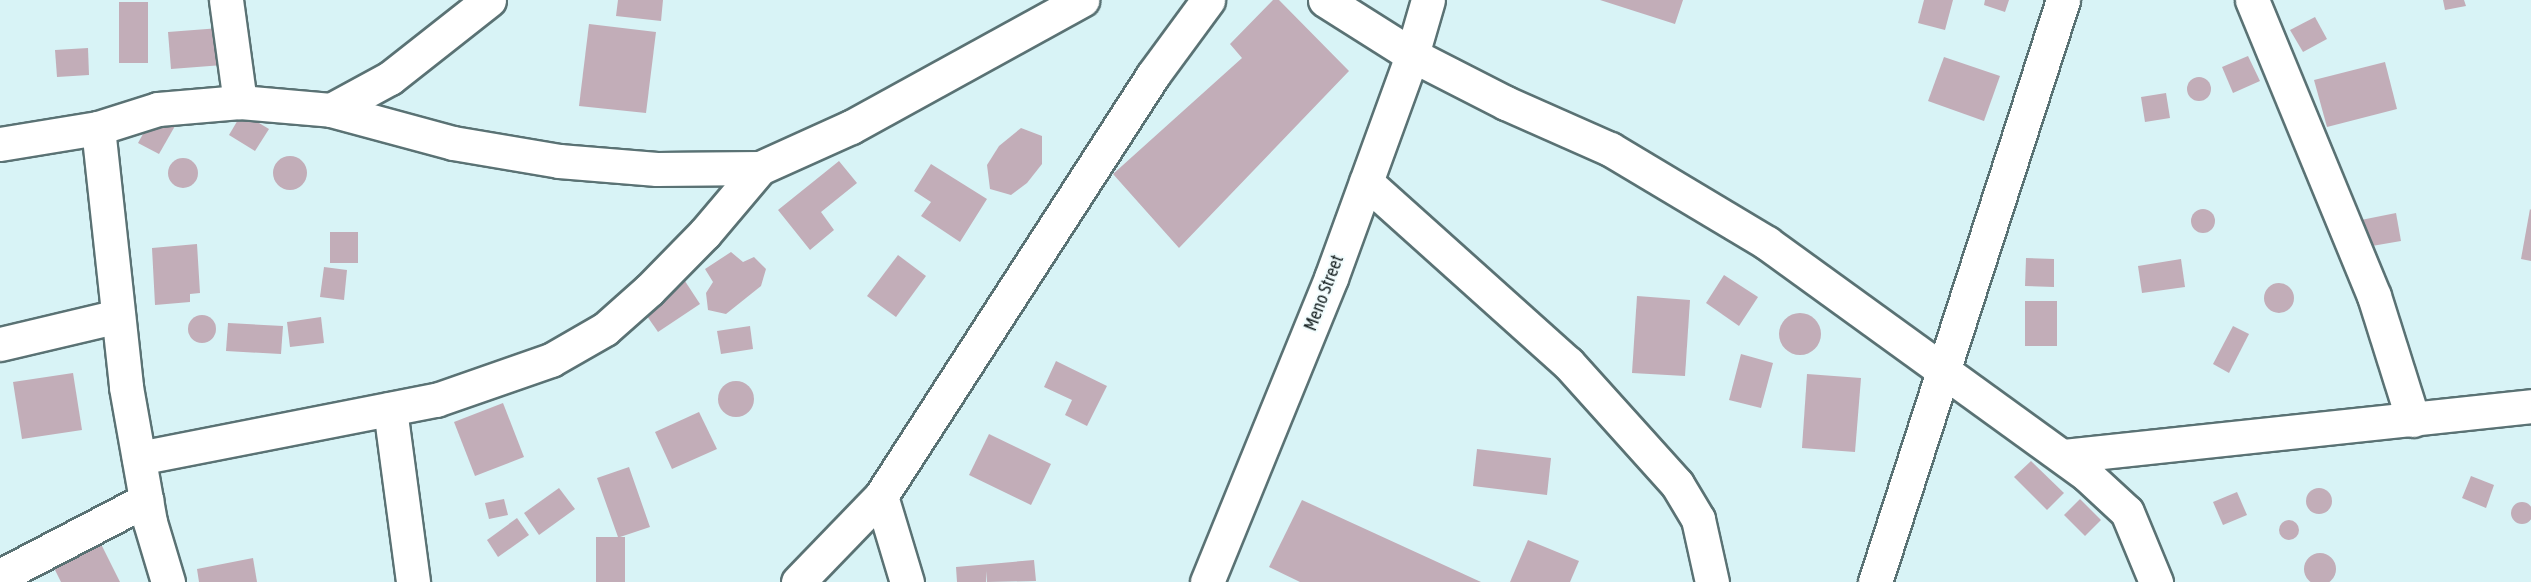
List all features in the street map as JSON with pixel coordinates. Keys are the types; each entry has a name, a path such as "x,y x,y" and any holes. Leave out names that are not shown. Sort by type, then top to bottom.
{"street":[{"path":"226,0 240,102"},
{"path":"331,110 390,78 489,0"},
{"path":"0,144 98,129 158,109 240,102 331,110 453,143 559,161 657,169 759,168 851,127 1082,0"},
{"path":"798,582 881,496 1153,75 1208,0"},
{"path":"1324,0 1412,55 1506,103 1610,149 1767,243 2064,456 2127,512 2156,582"},
{"name":"Meno Street","path":"1207,582 1331,278 1412,55 1428,0"},
{"path":"1875,582 2063,0"},
{"path":"2252,0 2374,296 2413,420"},
{"path":"98,129 118,316 139,458 146,501 168,582"},
{"path":"139,458 436,400 498,381 551,360 605,328 705,233 759,168"},
{"path":"1366,182 1568,363 1677,484 1698,519 1712,582"},
{"path":"0,344 118,316"},
{"path":"2064,456 2531,406"},
{"path":"390,409 413,582"},
{"path":"881,496 907,582"},
{"path":"0,576 146,501"}],"building":[{"path":"618,0 663,0 661,21 616,16"},
{"path":"1273,0 1279,0 1349,71 1179,248 1113,174 1242,58 1230,44"},
{"path":"1600,0 1683,0 1675,24"},
{"path":"1924,0 1953,0 1945,30 1918,23"},
{"path":"1985,0 2009,0 2005,12 1984,5"},
{"path":"2443,0 2464,0 2466,6 2445,10"},
{"path":"119,2 148,2 148,63 119,63"},
{"path":"2315,17 2327,39 2303,52 2290,30"},
{"path":"589,24 656,32 646,113 579,106"},
{"path":"220,28 223,65 171,69 168,32"},
{"path":"88,48 89,75 57,77 55,50"},
{"path":"2248,56 2260,81 2233,93 2222,67"},
{"path":"1944,57 2000,76 1984,121 1928,101"},
{"path":"2385,62 2397,109 2327,127 2314,80"},
{"path":"2199,77 2207,81 2211,89 2207,97 2199,101 2191,97 2187,89 2191,81"},
{"path":"2166,93 2170,118 2145,122 2141,97"},
{"path":"242,113 269,129 255,151 229,135"},
{"path":"154,114 175,126 159,154 138,143"},
{"path":"1021,128 1042,136 1042,164 1027,183 1011,195 990,189 987,165 999,146"},
{"path":"290,156 302,161 307,173 302,185 290,190 278,185 273,173 278,161"},
{"path":"183,158 194,162 198,173 194,184 183,188 172,184 168,173 172,162"},
{"path":"839,161 857,183 821,212 834,230 810,250 778,210"},
{"path":"931,164 987,199 960,242 921,216 931,202 914,191"},
{"path":"2203,209 2211,213 2215,221 2211,229 2203,233 2195,229 2191,221 2195,213"},
{"path":"2531,210 2531,261 2521,259"},
{"path":"2396,213 2401,241 2366,247 2361,220"},
{"path":"330,232 358,232 358,263 330,263"},
{"path":"197,244 200,293 190,294 190,302 155,305 152,248"},
{"path":"731,252 743,262 754,257 766,269 761,286 726,314 708,310 706,293 713,282 705,269"},
{"path":"898,255 926,276 896,317 867,296"},
{"path":"2026,258 2054,259 2054,287 2025,286"},
{"path":"2181,259 2185,287 2142,293 2138,266"},
{"path":"324,267 347,270 344,300 320,297"},
{"path":"1724,275 1758,297 1739,326 1706,303"},
{"path":"683,278 700,304 658,332 640,306"},
{"path":"2279,283 2290,287 2294,298 2290,309 2279,313 2268,309 2264,298 2268,287"},
{"path":"1637,296 1690,300 1685,376 1632,373"},
{"path":"2025,301 2057,301 2057,346 2025,346"},
{"path":"1800,313 1815,319 1821,334 1815,349 1800,355 1785,349 1779,334 1785,319"},
{"path":"202,315 212,319 216,329 212,339 202,343 192,339 188,329 192,319"},
{"path":"321,317 324,343 290,347 287,322"},
{"path":"228,323 283,326 281,354 226,351"},
{"path":"750,326 753,349 721,354 717,331"},
{"path":"2233,326 2249,334 2229,373 2213,364"},
{"path":"1741,354 1773,363 1761,408 1729,400"},
{"path":"1056,361 1107,386 1087,426 1065,415 1072,400 1044,387"},
{"path":"73,373 82,430 22,439 13,382"},
{"path":"1807,374 1861,378 1855,452 1802,448"},
{"path":"736,381 749,386 754,399 749,412 736,417 723,412 718,399 723,386"},
{"path":"503,403 524,457 475,476 454,422"},
{"path":"699,412 717,449 672,469 655,432"},
{"path":"989,434 1051,464 1031,505 969,475"},
{"path":"1477,449 1551,458 1547,495 1473,486"},
{"path":"2031,461 2064,493 2047,510 2014,477"},
{"path":"629,467 650,527 620,537 625,537 625,582 596,582 596,537 618,537 597,478"},
{"path":"2471,476 2494,485 2486,508 2462,498"},
{"path":"559,488 575,509 539,535 524,513"},
{"path":"2319,488 2328,492 2332,501 2328,510 2319,514 2310,510 2306,501 2310,492"},
{"path":"2237,492 2247,515 2223,525 2213,502"},
{"path":"504,499 508,515 489,519 485,503"},
{"path":"2080,499 2101,520 2085,536 2064,515"},
{"path":"1302,500 1481,582 1300,582 1269,567"},
{"path":"2518,502 2526,502 2533,509 2533,517 2526,524 2518,524 2511,517 2511,509"},
{"path":"517,518 529,535 498,557 487,540"},
{"path":"2285,520 2293,520 2299,526 2299,534 2293,540 2285,540 2279,534 2279,526"},
{"path":"1528,540 1579,561 1570,582 1510,582"},
{"path":"100,542 120,582 61,582 53,566"},
{"path":"2320,553 2331,558 2336,569 2331,580 2320,585 2309,580 2304,569 2309,558"},
{"path":"253,558 257,582 199,582 197,569"},
{"path":"1034,560 1036,581 987,582 986,571 986,582 957,582 956,567"}]}
